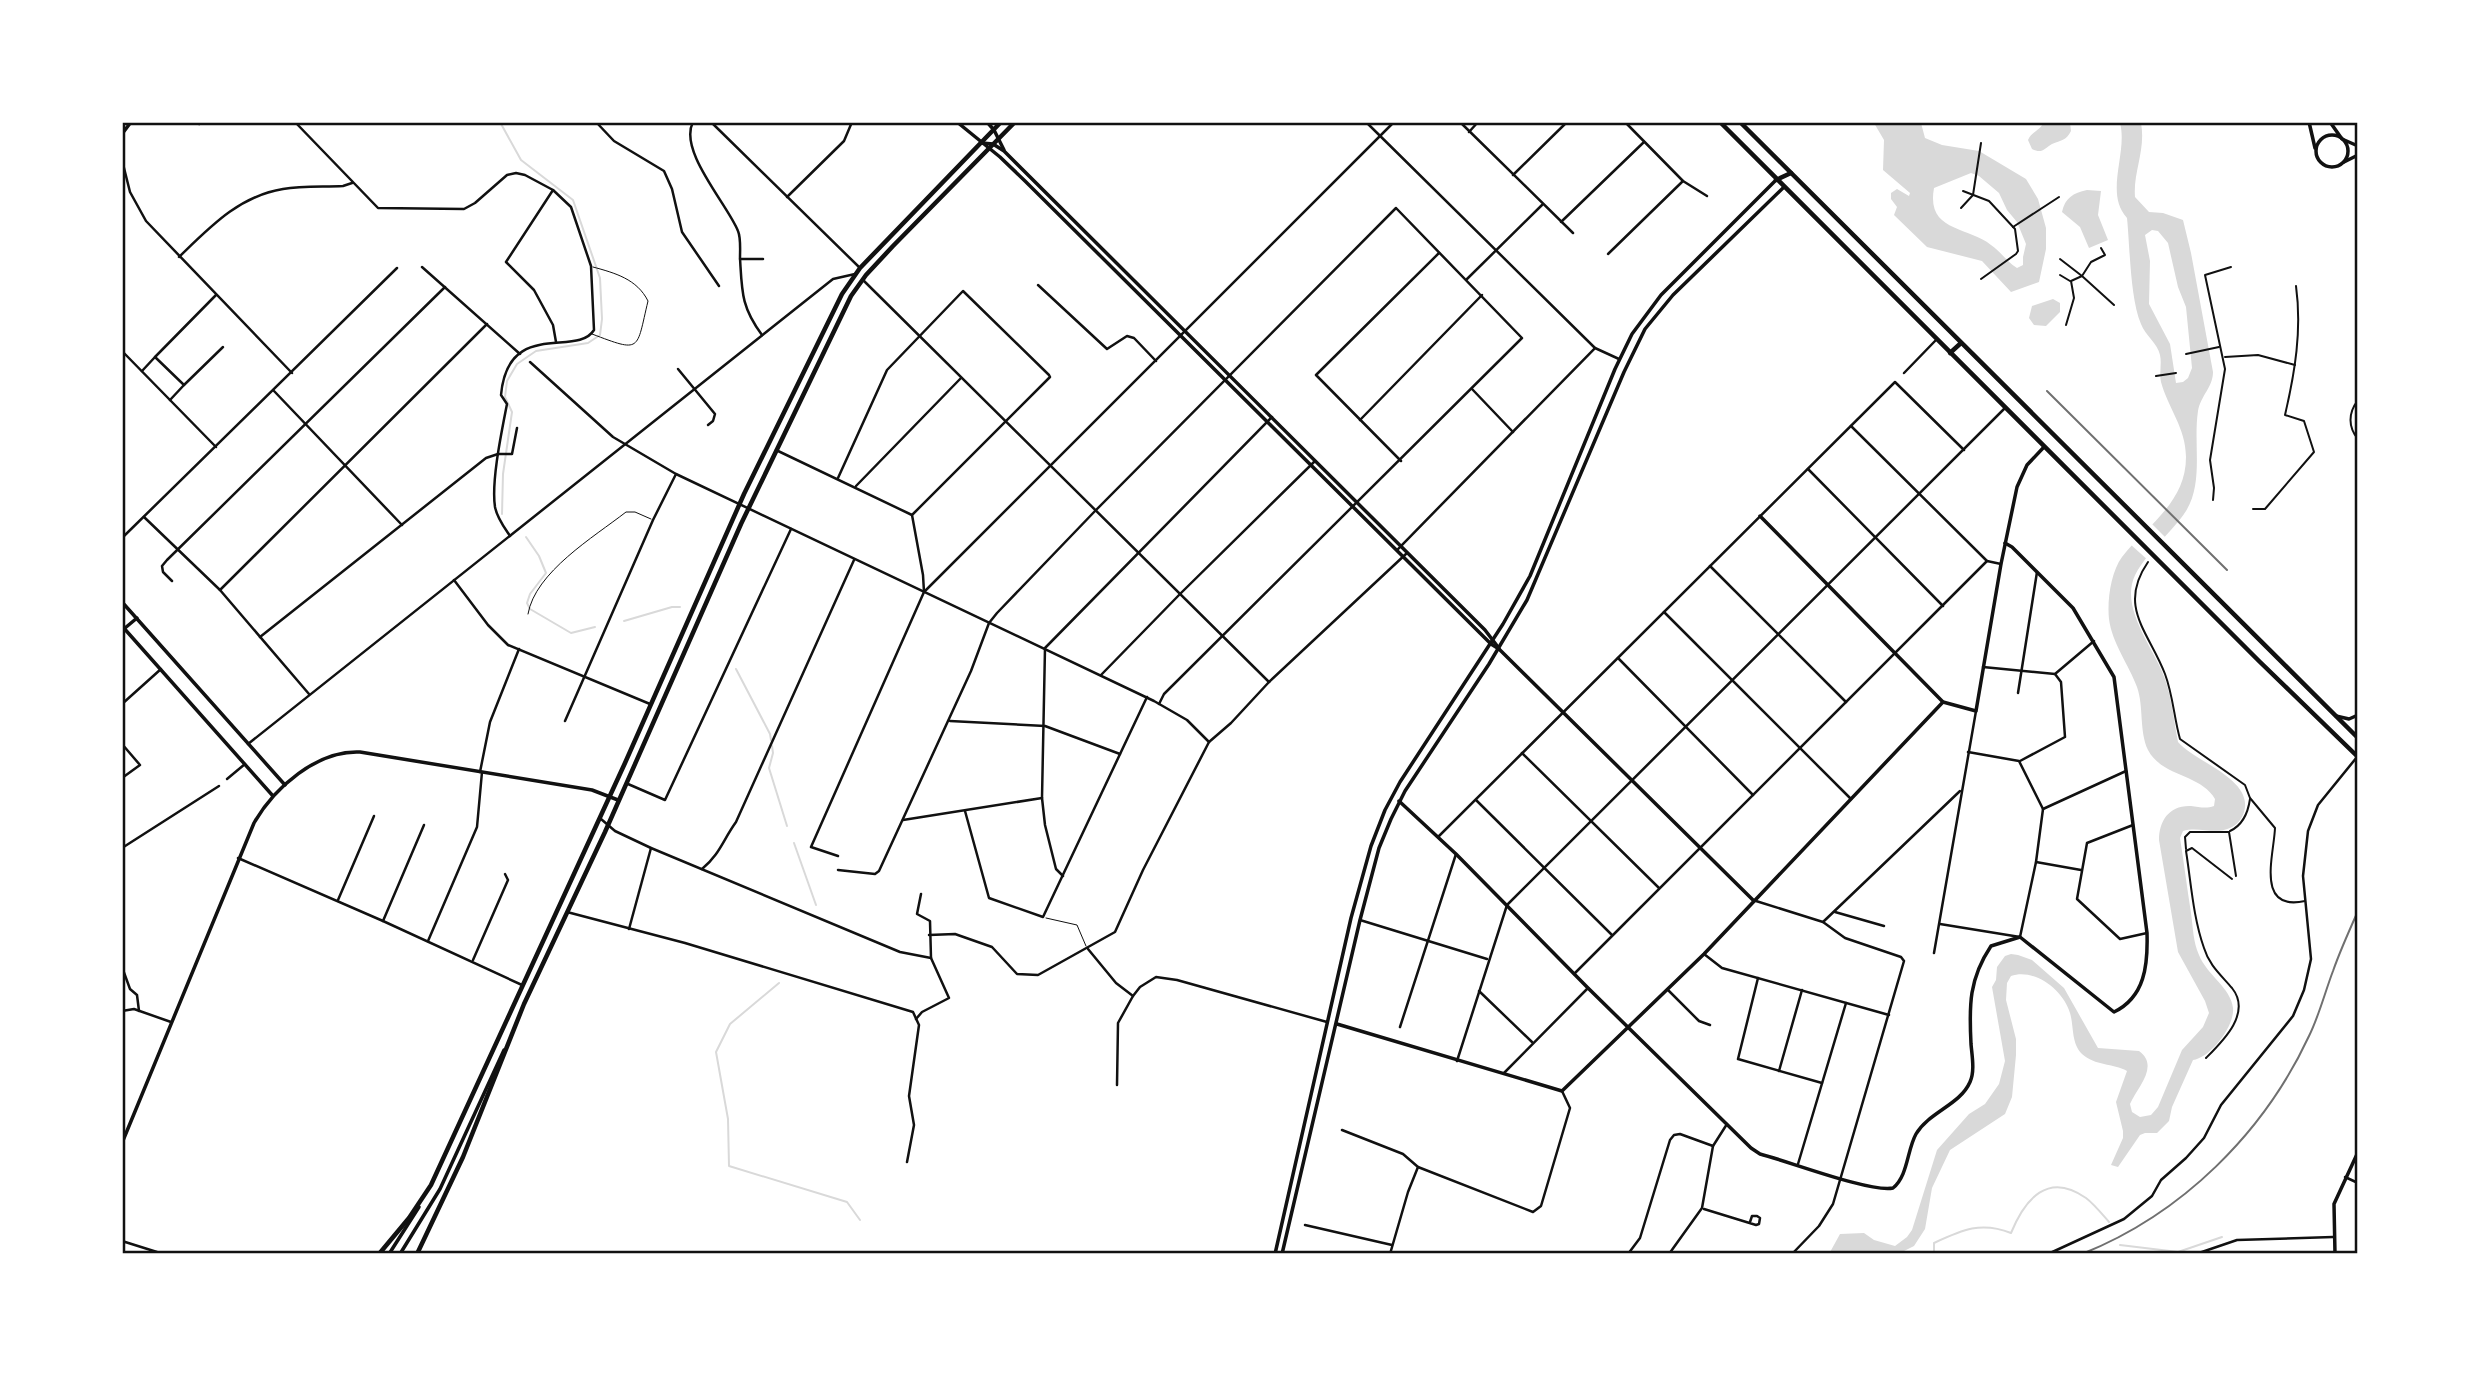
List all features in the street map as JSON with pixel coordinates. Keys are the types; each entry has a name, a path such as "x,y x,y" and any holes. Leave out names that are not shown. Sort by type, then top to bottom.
{"main road":[{"path":"122,134 131,122"},
{"path":"957,123 968,122"},
{"path":"987,122 1004,151 1272,417 1353,508 1399,548"},
{"path":"389,1254 427,1193 739,504 842,294 860,268 1001,122"},
{"path":"400,1254 440,1189 608,824 748,509 851,296 863,279 1015,122"},
{"path":"1720,122 2357,757"},
{"path":"1740,122 2357,738"},
{"path":"2309,122 2317,157 2324,165 2339,165 2357,155"},
{"path":"2330,122 2342,139 2347,153 2339,165"},
{"path":"957,123 981,143 1004,151"},
{"path":"991,146 994,130"},
{"path":"2316,152 2316,146 2323,138 2333,135 2357,146"},
{"path":"991,146 1268,421 1358,503 1499,649 1753,900"},
{"path":"1275,1254 1355,905 1371,846 1385,810 1530,576 1619,359 1632,334 1656,300 1776,180 1791,173"},
{"path":"1282,1254 1360,920 1379,848 1399,801 1499,649 1537,578 1629,359 1650,323 1674,295 1784,187 1791,173"},
{"path":"1950,354 1961,343"},
{"path":"1760,516 1943,702 1976,710 2018,481 2027,465 2044,447"},
{"path":"1572,475 1579,478"},
{"path":"1399,801 1760,1154 1880,1189 1893,1188 1898,1184 1921,1126 1961,1094 1972,1077 1970,993 1978,966 1994,943 2013,941 2020,937 2094,994 2112,1012 2123,1007 2135,994 2146,970 2147,933 2114,677 2073,608 2012,547 2005,544"},
{"path":"122,602 285,785"},
{"path":"137,618 124,627 273,796"},
{"path":"1328,1022 1562,1091 1704,954 1943,702"},
{"path":"2334,715 2346,719 2357,715"},
{"path":"122,1143 237,858 258,816 285,785 328,757 344,752 360,752 592,790 618,800"},
{"path":"522,985 531,989"},
{"path":"417,1254 463,1157 519,1016"},
{"path":"1306,1117 1315,1119"},
{"path":"2335,1254 2334,1203 2357,1152"},
{"path":"1291,1186 1298,1188"},
{"path":"379,1254 427,1193"}],"street":[{"path":"295,122 378,208 464,209 511,173 524,175 553,190 571,207 591,267 595,321 592,334 565,343 538,344 520,354 511,364 502,382 501,395 507,404 498,454 494,505 510,536"},
{"path":"596,122 614,141 664,171 672,189 682,232 719,286"},
{"path":"693,122 690,134 701,171 738,230 743,295 749,318 762,335"},
{"path":"711,122 860,268"},
{"path":"1366,122 1595,348 1619,359"},
{"path":"838,856 811,847 924,592 1394,122"},
{"path":"1460,122 1573,233"},
{"path":"1469,132 1478,122"},
{"path":"1513,175 1567,122"},
{"path":"1625,122 1683,180 1707,196"},
{"path":"787,197 844,141 851,123"},
{"path":"1560,222 1644,142"},
{"path":"1961,208 1973,195 1981,142"},
{"path":"122,160 130,192 146,221 292,373"},
{"path":"1608,254 1683,180"},
{"path":"179,257 223,215 248,199 284,189 343,186 353,182"},
{"path":"553,190 506,262 534,290 553,325 556,342"},
{"path":"1964,191 1989,201 2017,233 2016,254 1981,279"},
{"path":"2012,227 2059,197"},
{"path":"1467,280 1542,205"},
{"path":"838,870 875,874 879,871 948,721 989,623 1096,510 1227,381 1395,208 1522,337 1401,461 1164,694 1159,704"},
{"path":"2071,281 2082,276 2091,262 2105,255 2101,248"},
{"path":"1401,461 1316,375 1440,252"},
{"path":"740,259 763,259"},
{"path":"2060,259 2114,305"},
{"path":"422,267 520,354"},
{"path":"2213,500 2210,460 2216,415 2224,383 2223,358 2205,273 2231,267"},
{"path":"122,538 397,268"},
{"path":"248,744 833,279 855,274"},
{"path":"2060,275 2071,281"},
{"path":"863,279 1269,682"},
{"path":"2066,326 2074,298 2071,281"},
{"path":"1038,285 1107,349 1126,336 1134,338 1156,360"},
{"path":"2253,509 2265,509 2315,452 2304,421 2285,415 2296,365 2296,286"},
{"path":"172,581 163,572 162,566 444,287"},
{"path":"838,478 884,374 964,291 1050,376 912,515"},
{"path":"142,371 216,295"},
{"path":"1360,420 1482,295"},
{"path":"220,590 487,324"},
{"path":"1904,373 1936,340"},
{"path":"170,400 223,347"},
{"path":"2186,354 2220,347"},
{"path":"1399,548 1595,348"},
{"path":"122,351 216,447"},
{"path":"2223,358 2258,355 2296,365"},
{"path":"155,357 184,384"},
{"path":"530,362 624,444 676,474 1147,697 1186,720 1209,742"},
{"path":"678,369 715,414 716,417 708,425"},
{"path":"2156,376 2176,373"},
{"path":"856,486 962,377"},
{"path":"1438,837 1895,382 1964,450"},
{"path":"1471,388 1513,432"},
{"path":"274,391 402,525"},
{"path":"2357,400 2350,414 2351,431 2357,439"},
{"path":"1457,1060 1507,905 2005,408"},
{"path":"1063,876 1056,869 1045,825 1042,798 1045,648 1272,417"},
{"path":"1850,426 1987,561 2001,564"},
{"path":"260,637 486,458 512,453 517,428"},
{"path":"776,450 912,515"},
{"path":"1101,675 1313,463"},
{"path":"1808,468 1943,606"},
{"path":"565,722 653,520 676,474"},
{"path":"912,515 924,592"},
{"path":"144,517 220,590 309,694"},
{"path":"626,783 665,800 791,529"},
{"path":"929,935 956,934 992,947 1017,974 1038,975 1115,932 1143,870 1209,742 1405,554"},
{"path":"702,869 715,858 736,821 855,559"},
{"path":"1574,974 1987,561"},
{"path":"2148,562 2137,578 2133,593 2149,643 2166,677 2179,736 2184,744 2218,764 2245,785 2250,798 2275,828 2269,869 2275,892 2290,903 2305,901"},
{"path":"1710,566 1846,702"},
{"path":"2018,693 2037,572"},
{"path":"454,580 508,645 650,704"},
{"path":"1664,612 1851,799"},
{"path":"1983,667 2055,674 2094,641"},
{"path":"428,941 477,827 481,772 490,722 519,649"},
{"path":"1618,658 1753,795"},
{"path":"122,704 161,669"},
{"path":"1968,752 2019,761 2065,737 2061,682 2055,674"},
{"path":"965,811 989,898 1044,917 1147,697"},
{"path":"1934,953 1976,710"},
{"path":"948,721 1045,726 1119,754"},
{"path":"122,744 140,765 122,778"},
{"path":"1522,752 1659,889"},
{"path":"2048,1254 2124,1219 2152,1195 2161,1180 2204,1138 2221,1105 2298,1007 2312,955 2304,871 2312,820 2318,805 2357,757"},
{"path":"1940,924 2020,937 2036,862 2043,809 2019,761"},
{"path":"227,779 245,764"},
{"path":"2043,809 2126,771"},
{"path":"122,848 219,786"},
{"path":"1823,922 1961,790"},
{"path":"903,820 1042,798"},
{"path":"2206,1058 2233,1026 2238,1005 2234,991 2211,965 2204,949 2185,837 2190,832 2229,831 2241,823 2248,811 2250,798"},
{"path":"1476,800 1612,935"},
{"path":"338,901 374,816"},
{"path":"599,818 615,831 651,848 900,952 931,958"},
{"path":"383,921 424,825"},
{"path":"2133,825 2087,843 2078,902 2120,939 2147,933"},
{"path":"2229,831 2236,876"},
{"path":"629,929 651,848"},
{"path":"2186,851 2192,848 2232,879"},
{"path":"1400,1027 1456,854"},
{"path":"237,858 522,985"},
{"path":"2036,862 2081,870"},
{"path":"473,961 508,880 505,874"},
{"path":"916,1019 922,1012 948,1000 931,958 930,921 918,914 921,894"},
{"path":"1753,900 1823,922 1845,938 1903,958 1889,1015 1833,1204 1819,1226 1792,1254"},
{"path":"566,912 685,943 911,1011 919,1025 909,1096 914,1125 907,1162"},
{"path":"1835,912 1884,926"},
{"path":"1360,920 1488,960"},
{"path":"1088,949 1116,983 1133,996"},
{"path":"1704,954 1722,968 1889,1015"},
{"path":"122,967 130,989 137,995 139,1011"},
{"path":"1117,1086 1118,1023 1140,987 1156,977 1177,980 1328,1022"},
{"path":"1758,978 1738,1059 1822,1083"},
{"path":"1503,1075 1588,988"},
{"path":"1668,990 1698,1020 1710,1025"},
{"path":"1779,1071 1801,990"},
{"path":"1479,991 1533,1042"},
{"path":"1798,1164 1846,1003"},
{"path":"122,1011 139,1011 171,1022"},
{"path":"1342,1129 1403,1154 1418,1167 1533,1212 1541,1206 1570,1108 1562,1091"},
{"path":"1669,1254 1702,1208 1713,1146 1727,1124"},
{"path":"1628,1254 1640,1238 1670,1140 1674,1135 1680,1134 1713,1146"},
{"path":"1391,1254 1408,1192 1418,1167"},
{"path":"2345,1177 2357,1183"},
{"path":"1702,1208 1750,1222"},
{"path":"1305,1225 1392,1245"},
{"path":"2196,1254 2237,1240 2333,1237"},
{"path":"122,1241 157,1252"}],"lane":[{"path":"591,267 625,276 648,301 639,339 634,345 629,347 592,334"},
{"path":"528,614 530,604 552,570 626,512 635,512 653,520"},
{"path":"1044,917 1077,925 1088,949"}],"shaded area":[{"path":"1874,123 1921,123 1925,138 1942,145 1979,151 2026,179 2038,199 2046,228 2046,249 2039,282 2011,292 1982,261 1927,247 1894,215 1897,207 1891,199 1891,193 1897,189 1909,196 1910,193 1883,170 1884,140","holes":["1971,173 1979,176 1999,193 2007,210 2017,222 2026,244 2023,265 2017,268 1991,245 1951,226 1936,213 1933,202 1934,188"]},
{"path":"2043,123 2070,123 2071,131 2063,140 2038,151 2032,149 2028,140"},
{"path":"2120,123 2141,123 2142,142 2135,197 2149,212 2163,213 2183,220 2213,372 2198,411 2195,488 2191,500 2180,519 2141,565 2132,584 2131,596 2137,621 2165,679 2178,742 2232,781 2245,800 2243,815 2233,827 2218,831 2183,831 2180,838 2197,950 2228,994 2233,1015 2226,1032 2214,1047 2207,1054 2193,1060 2172,1107 2169,1121 2157,1133 2140,1135 2118,1167 2111,1165 2123,1138 2116,1102 2127,1071 2093,1061 2078,1050 2070,1013 2055,989 2029,975 2011,976 2007,983 2006,1000 2016,1039 2016,1055 2012,1097 2005,1114 1950,1150 1932,1188 1925,1229 1914,1246 1900,1253 1829,1254 1840,1234 1864,1233 1874,1240 1895,1246 1907,1237 1912,1230 1937,1150 1969,1114 1985,1104 1999,1084 2005,1061 1992,987 1996,980 1997,967 2005,956 2018,955 2032,960 2064,988 2098,1048 2139,1051 2145,1057 2145,1077 2130,1104 2132,1112 2140,1117 2151,1115 2158,1107 2182,1050 2203,1027 2209,1013 2178,952 2159,840 2163,821 2171,811 2183,806 2211,807 2214,806 2215,799 2201,785 2162,766 2148,750 2143,735 2137,687 2114,637 2109,619 2111,586 2118,563 2163,512 2180,488 2186,457 2180,427 2161,382 2159,351 2143,328 2137,313 2127,218 2117,197 2122,135","holes":["2152,230 2158,231 2168,243 2178,287 2186,307 2192,368 2188,378 2176,383 2170,344 2149,304 2150,261 2145,235"]},
{"path":"2087,190 2101,191 2098,215 2108,240 2089,248 2080,227 2062,212 2070,197"},
{"path":"2053,299 2060,303 2060,312 2046,326 2034,325 2029,318 2032,306"}],"pier":[{"path":"2150,522 2168,540 2150,562 2130,544"}],"waterway":[{"path":"500,122 521,160 573,200 600,278 602,319 600,335 588,343 536,351 517,364 507,381 505,397 512,412 503,474 502,514"},
{"path":"526,537 539,556 546,573 530,594 527,603 530,609 571,633 595,627"},
{"path":"624,621 680,607"},
{"path":"736,669 771,740"},
{"path":"772,746 769,768 787,826"},
{"path":"794,843 816,905"},
{"path":"779,983 730,1024 716,1052 728,1119 729,1166 847,1202 860,1220"},
{"path":"1934,1254 1934,1243 1963,1231 1981,1227 2011,1233 2023,1209 2039,1193 2049,1188 2072,1190 2086,1198 2109,1222"},
{"path":"2120,1245 2178,1252 2222,1237"}],"railway":[{"path":"2047,391 2227,570"},
{"path":"2082,1254 2153,1217 2186,1193 2244,1137 2269,1105 2309,1036 2358,911"}]}
